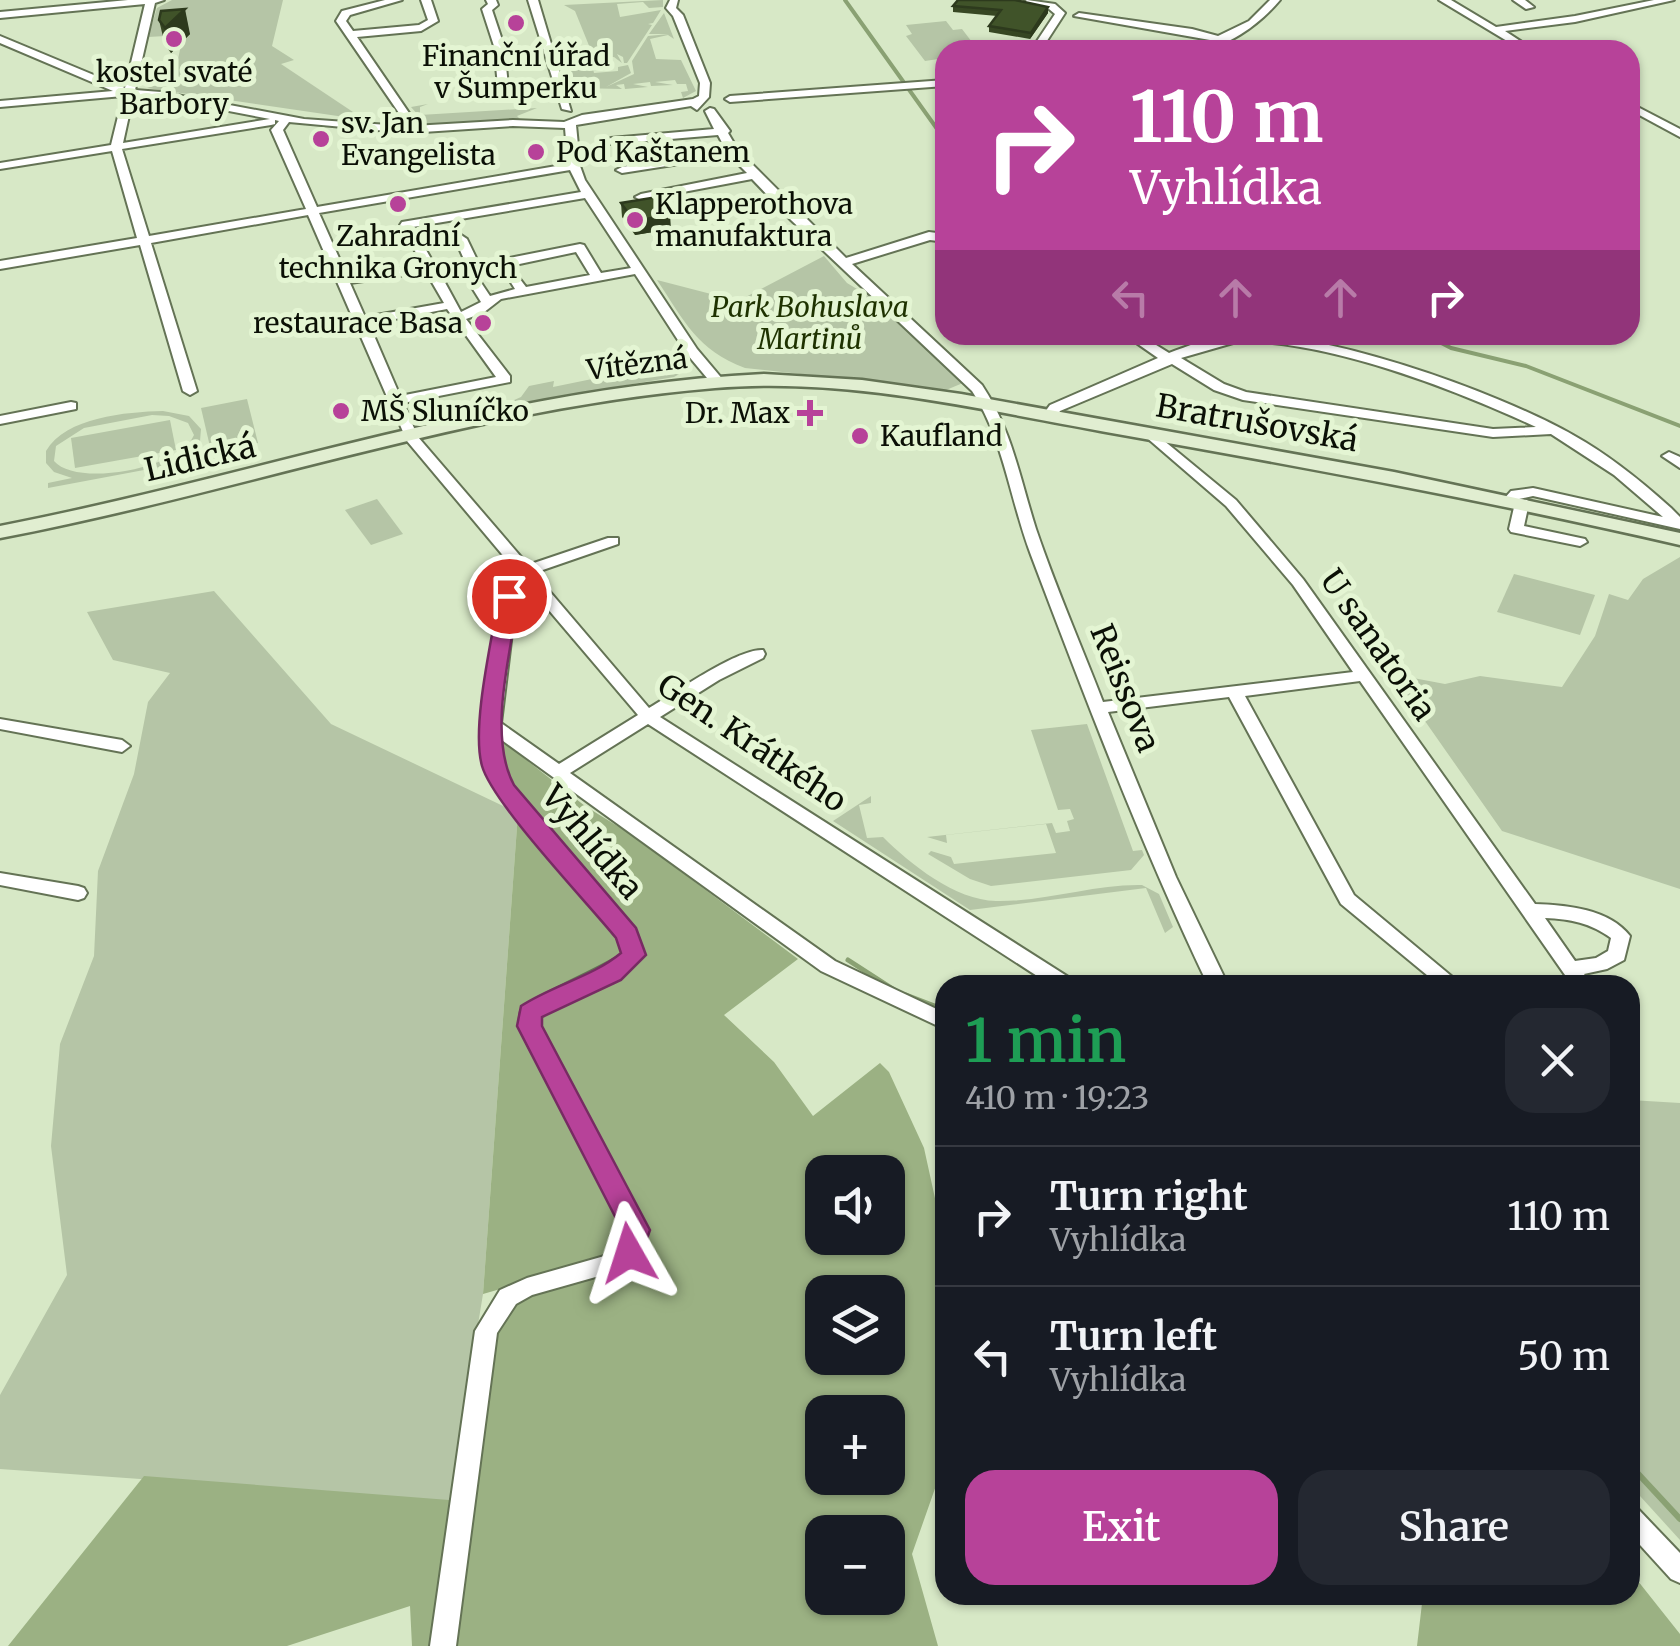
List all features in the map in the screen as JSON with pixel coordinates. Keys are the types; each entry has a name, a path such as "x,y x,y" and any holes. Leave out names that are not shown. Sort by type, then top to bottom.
{"main road":[{"name":"Vítězná","path":"412,438 615,392 716,382 800,382 895,390 992,407"},
{"name":"Bratrušovská","path":"992,407 1516,501 1680,539"},
{"name":"Lidická","path":"0,532 412,438"}],"street":[{"path":"396,0 346,13 341,21 404,112 408,130"},
{"path":"351,34 422,28 433,21 426,0"},
{"path":"491,0 493,5 487,9 499,46 504,96"},
{"path":"533,0 574,166 588,194 716,382"},
{"path":"676,0 671,8 678,15 705,84 722,104 724,131 734,152 842,263 933,345 992,407"},
{"path":"1079,16 1223,40 1263,16 1275,0"},
{"path":"1444,0 1510,40"},
{"path":"1518,0 1529,7"},
{"path":"1492,30 1575,19 1669,0"},
{"path":"0,15 154,1 116,148 190,391"},
{"path":"1027,2 1052,6 1060,13 1042,40"},
{"path":"1110,20 1120,6"},
{"path":"0,40 128,93"},
{"path":"699,102 705,84"},
{"path":"0,104 128,93 161,95 286,119 408,130 935,84"},
{"path":"1640,112 1680,134"},
{"path":"0,166 286,119"},
{"name":"Gen. Krátkého","path":"286,119 277,130 412,438 647,716 1050,975"},
{"path":"612,141 724,131"},
{"path":"622,170 734,152"},
{"path":"0,266 574,166"},
{"path":"641,197 755,175"},
{"path":"394,401 505,379 454,311 406,225 588,194"},
{"path":"842,263 935,237"},
{"path":"461,239 475,269 472,278 488,303"},
{"path":"342,280 475,269 580,248 597,277"},
{"path":"498,265 509,270 523,291"},
{"path":"361,322 454,311 488,303 498,296 638,270"},
{"path":"1148,345 1219,387 1242,396 1492,434 1553,430"},
{"path":"1049,416 1055,408 1210,345"},
{"path":"1307,345 1501,407 1553,430 1664,509 1680,525"},
{"path":"0,420 71,406"},
{"name":"Reissova","path":"992,407 1026,522 1169,887 1213,975"},
{"name":"U sanatoria","path":"1151,434 1231,503 1298,582 1575,975"},
{"name":"Bratrušovská","path":"1516,501 1516,494 1533,492 1680,525"},
{"path":"1516,501 1516,528 1580,542"},
{"path":"520,564 613,541"},
{"name":"Vyhlídka","path":"443,1646 486,1331 508,1297 527,1287 623,1260 636,1230 529,1026 530,1012 550,999 612,974 634,955 628,934 505,789 493,766 491,724 520,564"},
{"path":"557,774 647,716 758,654"},
{"path":"1099,708 1362,676"},
{"path":"1236,692 1347,899 1440,975"},
{"path":"0,724 122,746"},
{"path":"491,724 828,966 935,1016"},
{"path":"0,879 78,893"},
{"name":"U sanatoria","path":"1532,912 1559,911 1591,918 1621,936 1617,955 1580,975"},
{"path":"1640,1528 1680,1571"}],"green space":[{"path":"172,0 283,0 272,46 294,60 281,64 365,120 147,88 173,79 141,76 175,74 183,35 148,37 157,8"},
{"path":"663,0 663,7 649,8 643,2 617,4 620,17 661,10 648,24 652,25 627,63 617,54 622,63 614,57 591,59 594,73 618,71 618,67 628,65 631,73 606,87 634,74 632,61 648,36 669,34 649,34 664,13 674,39 668,35 650,39 656,59 681,60 696,91 683,98 681,92 688,91 686,84 677,84 675,80 655,82 673,85 651,86 650,82 633,84 648,87 625,89 624,84 616,85 622,89 578,88 568,67 592,53 575,11 564,5"},
{"path":"946,21 953,30 962,29 970,40 935,40 935,60 925,61 906,36 912,34 906,25"},
{"path":"428,104 420,107 420,115 537,108 517,116 520,119 479,124 437,127 411,123 425,123 411,107"},
{"name":"Park Bohuslava Martinů","path":"824,256 847,283 872,298 963,383 946,390 745,368 703,343 657,280 738,301"},
{"path":"686,354 690,368 674,377 515,404 512,401 529,386 554,381 553,387 675,362 677,356"},
{"path":"247,399 258,443 211,451 201,408"},
{"path":"163,411 189,416 201,429 200,441 184,458 207,454 208,458 48,488 48,483 72,478 54,472 46,463 46,451 68,431 115,415","holes":["152,415 188,423 194,435 185,447 150,465 84,473 54,461 56,446 84,428"]},
{"path":"170,420 176,450 75,468 71,438"},
{"path":"377,499 403,534 371,545 345,510"},
{"path":"1680,557 1680,889 1502,831 1392,674 1445,684 1480,676 1562,687 1595,636 1609,594 1628,600 1643,579"},
{"path":"1514,574 1595,595 1580,635 1497,612"},
{"path":"214,591 331,724 518,813 483,1294 449,1501 0,1469 0,1395 67,1275 51,1146 60,1044 94,956 98,871 134,774 148,702 170,673 113,660 87,612"},
{"path":"1087,724 1133,851 1142,850 1144,855 1131,870 991,886 970,879 928,854 931,851 951,857 954,864 1056,853 1046,824 946,835 947,843 927,837 1052,823 1056,833 1070,831 1067,821 1074,819 1070,809 1058,810 1031,730"},
{"path":"501,740 585,806 632,835 798,959 724,1015 774,1062 813,1116 880,1063 889,1072 924,1148 935,1198 935,1488 912,1554 938,1646 412,1646 410,1606 287,1646 8,1646 144,1476 449,1500 480,1443 499,1312 586,1264 483,1294 518,813"},
{"path":"871,796 871,803 859,805 867,838 883,837 920,869 965,894 1014,901 1142,885 1159,894 1173,927 1165,933 1146,888 970,910 833,821"},
{"path":"1640,1101 1680,1103 1680,1540 1640,1496"},
{"path":"1640,1584 1680,1634 1680,1646 1417,1646 1422,1605 1640,1605"}],"building":[{"path":"958,0 1015,0 1048,7 1031,33 989,26 1001,10 953,6"},
{"path":"185,9 165,28 159,20 161,11"},
{"path":"657,197 670,215 634,221 621,203"}],"waterway":[{"path":"845,0 935,126"},
{"path":"1445,345 1526,366 1680,426"},
{"path":"848,960 896,991"},
{"path":"906,995 935,1006"},
{"path":"1640,1476 1680,1519"}],"place":[{"name":"Finanční úřad v Šumperku","path":"516,23"},
{"name":"kostel svaté Barbory","path":"174,39"},
{"name":"sv. Jan Evangelista","path":"321,139"},
{"name":"Pod Kaštanem","path":"536,152"},
{"name":"Zahradní technika Gronych","path":"398,204"},
{"name":"Klapperothova manufaktura","path":"635,220"},
{"name":"restaurace Basa","path":"483,323"},
{"name":"MŠ Sluníčko","path":"341,411"},
{"name":"Dr. Max","path":"810,413"},
{"name":"Kaufland","path":"860,436"}],"route":[{"path":"509,596 491,724 493,766 505,789 628,934 634,955 612,974 550,999 530,1012 529,1026 636,1230 629,1253"}]}
